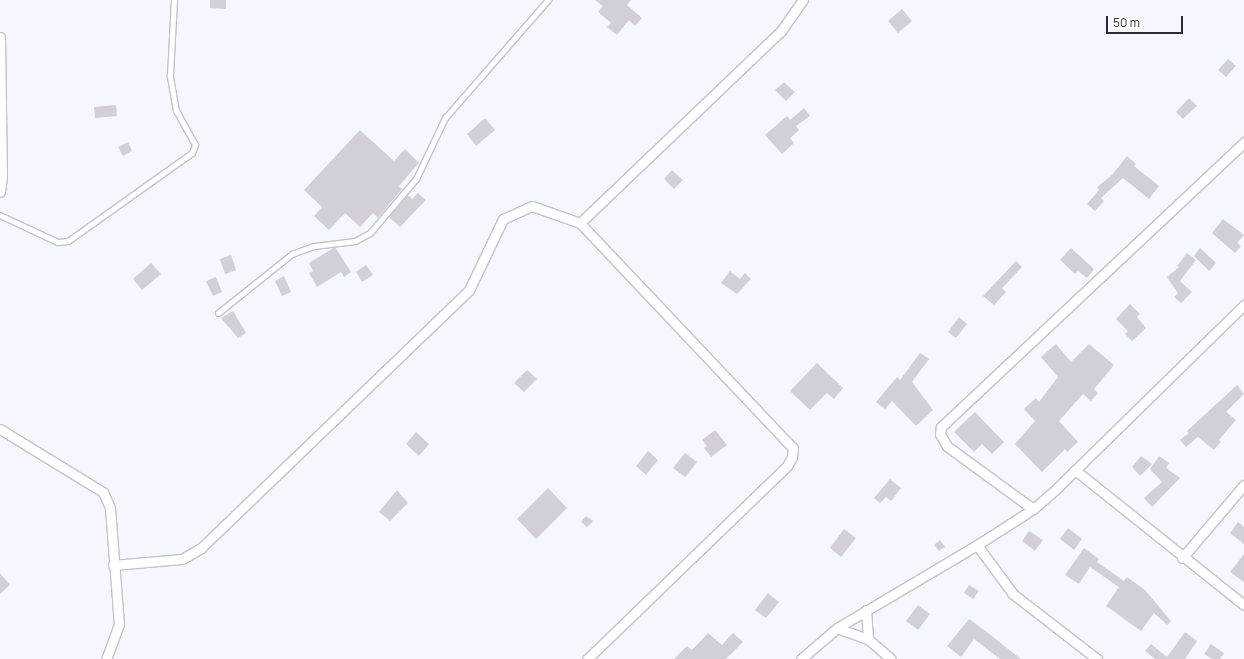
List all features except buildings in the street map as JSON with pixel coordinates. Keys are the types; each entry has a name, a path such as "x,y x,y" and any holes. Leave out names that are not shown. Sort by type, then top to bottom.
{"street":[{"path":"580,223 781,30 803,0"},
{"path":"0,37 2,177 0,192"},
{"path":"1033,508 947,446 940,434 941,427 1244,142"},
{"path":"113,565 182,559 201,548 469,290 503,219 532,206 580,223 793,448 792,457 787,466 587,659"},
{"path":"801,659 837,628 977,545 1033,508 1075,470 1244,305"},
{"path":"0,429 103,492 110,508 113,565 119,624 106,659"},
{"path":"1075,470 1182,558 1244,605"},
{"path":"1182,558 1244,485"},
{"path":"977,545 1013,594 1098,659"},
{"path":"866,610 868,639"},
{"path":"837,628 868,639 891,659"}],"lane":[{"path":"0,215 58,242 68,241 192,153 194,141 176,111 170,76 174,0"},
{"path":"218,313 292,254 314,246 355,242 370,233 416,179 445,118 548,0"}]}
